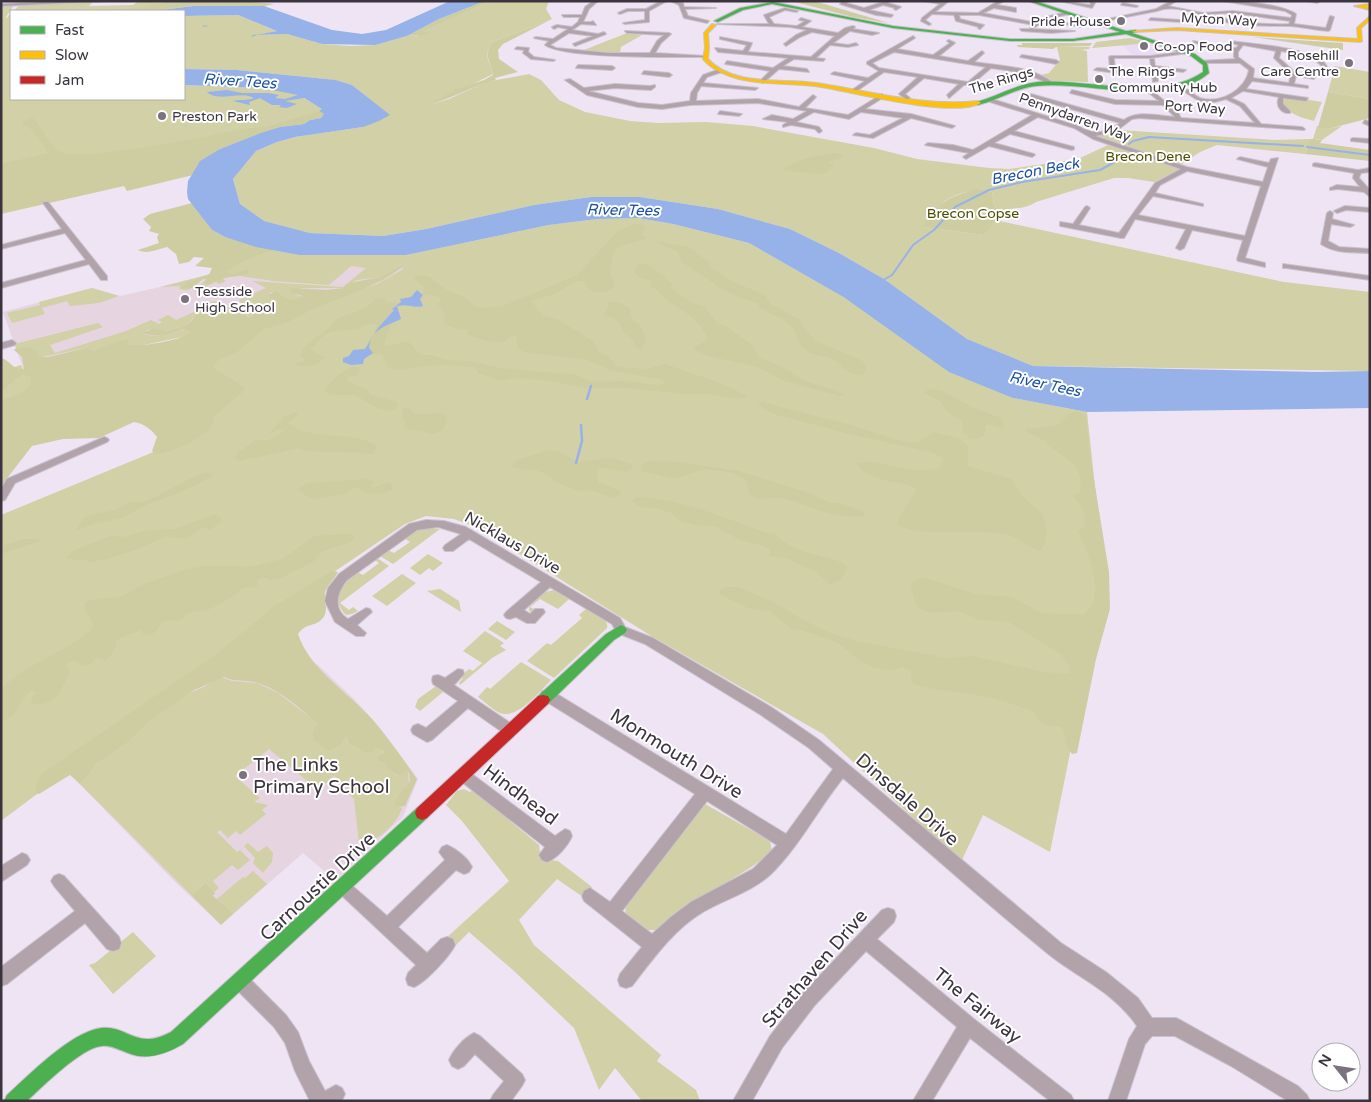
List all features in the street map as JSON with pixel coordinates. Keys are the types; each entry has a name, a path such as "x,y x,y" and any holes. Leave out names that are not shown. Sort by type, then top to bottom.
{"street":[{"path":"1,5 106,1"},
{"path":"596,1 588,6 580,23 551,40 547,45 550,48 562,50 613,54 704,56 707,48 706,33 718,23 752,4 778,4 796,11"},
{"path":"620,13 647,10 665,1"},
{"path":"926,1 946,2"},
{"path":"979,14 1002,1"},
{"path":"992,6 1014,10 1025,4 1045,6 1062,1 1093,5 1090,12 1127,32"},
{"path":"1130,5 1127,10 1136,14 1150,12 1174,1"},
{"path":"1225,1 1286,10 1294,14 1291,25"},
{"path":"1309,1 1317,2"},
{"path":"678,2 683,8 686,17 718,23 751,26 798,27 839,35"},
{"path":"842,2 864,10 891,16"},
{"path":"946,2 923,19 918,31 893,50 869,63 877,69 962,84 969,84 990,66"},
{"path":"864,10 886,3 899,7"},
{"path":"772,25 766,16 778,4"},
{"name":"Myton Way","path":"778,4 918,31 1010,40 1095,37 1127,32 1149,36 1172,26 1222,33 1366,43"},
{"path":"1123,4 1136,6"},
{"path":"1045,6 1080,26"},
{"path":"1166,6 1222,20 1273,26 1291,25 1328,30 1331,18 1325,18"},
{"path":"1365,7 1359,28 1366,43"},
{"path":"683,8 714,8"},
{"path":"625,23 632,24 647,21 647,10"},
{"path":"1150,12 1172,26"},
{"path":"1201,14 1233,12 1293,20"},
{"path":"929,13 979,14 1038,24"},
{"path":"956,14 958,20 963,23 982,26"},
{"path":"1127,32 1136,14"},
{"path":"564,16 584,16"},
{"path":"798,27 809,21 801,19"},
{"path":"1150,19 1172,26 1196,22"},
{"path":"1044,20 1070,20"},
{"path":"1031,30 1044,20 1070,20 1127,32 1168,46 1187,48 1201,61 1242,61"},
{"path":"580,23 593,24"},
{"path":"1366,43 1365,32 1370,25"},
{"path":"554,28 557,26 601,34 575,45"},
{"path":"751,26 755,32"},
{"path":"812,59 839,35 853,27"},
{"path":"847,29 872,34 876,33"},
{"name":"Myton Way","path":"1076,37 1167,29 1366,43"},
{"path":"786,43 812,30"},
{"path":"1022,30 1062,30 1076,37"},
{"path":"627,32 670,33 660,42 652,54"},
{"path":"536,38 551,40"},
{"path":"722,38 750,44 745,53"},
{"path":"1112,71 1111,57 1130,55 1150,57 1187,48 1197,41 1238,50"},
{"path":"934,57 951,42 960,42"},
{"path":"1231,42 1306,54 1318,59 1325,66"},
{"path":"830,44 848,46 856,44"},
{"path":"1242,44 1236,57 1252,70 1251,79 1244,90"},
{"path":"517,48 527,49 525,52 533,58 552,63 562,50"},
{"path":"1279,49 1276,58 1294,74 1314,76"},
{"path":"893,50 952,60 963,65 969,63 982,52"},
{"path":"718,51 823,60"},
{"path":"578,68 610,71 613,54"},
{"path":"659,61 662,55"},
{"name":"The Rings","path":"704,56 707,62 723,67 759,85 817,85 941,105 992,101 1018,88 1050,83 1178,86 1198,80 1206,73 1207,69 1201,61"},
{"path":"700,84 759,85 774,70 793,57"},
{"path":"1150,57 1153,67 1150,84 1179,119"},
{"path":"1006,69 1019,58 1056,62"},
{"path":"1318,59 1328,59"},
{"path":"946,65 952,60"},
{"path":"969,63 1034,73 1050,83"},
{"path":"693,103 694,93 705,76 723,67 740,66 774,70"},
{"path":"653,74 656,67"},
{"path":"779,67 807,71"},
{"path":"1153,67 1183,70"},
{"path":"854,91 883,70"},
{"path":"1097,70 1123,72"},
{"path":"644,73 669,75"},
{"path":"1291,85 1294,74"},
{"path":"838,76 870,80"},
{"path":"581,82 570,81 582,90 600,98 638,105 662,107 736,100 758,101 802,107 849,117 886,95 902,94 922,77"},
{"path":"1251,79 1306,87"},
{"path":"962,84 970,87"},
{"path":"951,94 962,84"},
{"path":"582,90 615,86 651,89"},
{"path":"1182,88 1207,104"},
{"path":"1085,89 1069,93 1115,102 1164,103"},
{"path":"1201,100 1226,97 1244,90 1306,99"},
{"path":"902,94 907,98"},
{"path":"951,94 963,94"},
{"path":"1032,96 1125,122"},
{"path":"1285,96 1279,102 1288,112"},
{"path":"1047,101 1056,97"},
{"path":"1226,97 1242,105 1259,124"},
{"path":"801,99 811,99 802,107"},
{"path":"730,114 737,104 736,100"},
{"name":"Pennydarren Way","path":"992,101 1076,127 1089,135 1186,169 1266,185"},
{"path":"790,124 814,110"},
{"path":"860,110 912,115 952,125"},
{"path":"720,113 739,114"},
{"path":"856,135 871,137 912,115"},
{"path":"966,157 1038,115"},
{"path":"771,116 790,124 818,128"},
{"name":"Port Way","path":"1089,135 1113,131 1130,118 1139,116 1302,128"},
{"path":"1010,132 1061,147 1072,148"},
{"path":"1353,140 1364,139"},
{"path":"990,144 1017,154 1032,155"},
{"path":"928,145 953,147 973,152"},
{"path":"1240,159 1272,166"},
{"path":"1243,261 1241,259 1247,239 1273,160 1276,159"},
{"path":"1315,165 1326,165 1358,172 1370,170"},
{"path":"1121,236 1133,216 1160,181 1186,169"},
{"path":"1358,172 1357,180 1368,193"},
{"path":"1333,187 1368,193"},
{"path":"1151,194 1200,207 1205,197"},
{"path":"46,203 104,278"},
{"path":"1336,212 1370,210"},
{"path":"1075,226 1085,211 1094,216"},
{"path":"1336,212 1350,225"},
{"path":"1336,212 1324,242 1325,244 1335,248 1370,251"},
{"path":"1133,216 1247,239"},
{"path":"1063,224 1129,238"},
{"path":"1180,248 1190,227"},
{"path":"1,247 67,230"},
{"path":"1232,263 1243,261 1262,265"},
{"path":"1,286 93,263"},
{"path":"1286,266 1306,272 1368,276"},
{"path":"1,346 12,343"},
{"path":"1,498 11,481 104,440"},
{"name":"Nicklaus Drive","path":"360,633 334,613 331,600 334,588 343,577 403,534 419,525 432,523 446,524 469,534 616,621 621,630"},
{"path":"449,548 469,534"},
{"path":"539,612 531,620 513,613 550,581"},
{"path":"348,625 366,612"},
{"name":"Carnoustie Drive","path":"12,1101 89,1040 110,1036 141,1048 166,1044 177,1038 343,887 610,637 621,630"},
{"name":"Dinsdale Drive","path":"621,630 649,641 766,711 814,744 992,898 1055,949 1100,978 1132,1004 1148,1027"},
{"path":"458,674 442,682 510,730"},
{"name":"Monmouth Drive","path":"547,695 788,843"},
{"path":"418,730 427,736 467,700"},
{"path":"626,980 653,945 669,929 696,908 762,872 788,843 842,768"},
{"name":"Hindhead","path":"463,775 556,845"},
{"path":"612,913 705,792"},
{"path":"1,876 22,860"},
{"path":"387,927 456,860"},
{"path":"60,881 113,942"},
{"path":"343,887 428,965"},
{"path":"590,896 653,945"},
{"path":"1,978 86,912"},
{"name":"Strathaven Drive","path":"742,1101 776,1042 809,999 888,916"},
{"name":"The Fairway","path":"866,940 968,1025 1065,1101"},
{"path":"414,979 447,945"},
{"path":"240,981 280,1021 292,1038 301,1065 328,1098"},
{"path":"922,1101 968,1025"},
{"path":"1117,1101 1138,1039 1148,1027 1176,1027 1245,1064 1292,1092 1301,1101"},
{"path":"458,1060 474,1042 516,1080 499,1101"}],"shaded area":[{"path":"1154,43 1183,52 1149,57 1133,56 1123,45"},
{"name":"Teesside High School","path":"638,218 403,269 377,284 25,373 3,312 92,288 120,296 182,282 207,275 261,248 299,255 466,243 597,219"},
{"name":"The Links Primary School","path":"254,627 318,665 353,698 379,727 418,779 403,817 335,880 303,853 221,925 172,879 67,771"}],"green space":[{"path":"139,1 164,1 154,5 214,1 274,4 264,6 193,6 162,10 14,10 20,5 93,2 89,6 133,5"},
{"path":"168,1 224,1 273,4 264,6 194,5 156,10 109,10 134,8"},
{"path":"485,1 491,1 423,31 429,33 426,35 407,36 439,19"},
{"name":"Brecon Dene","path":"491,1 549,1 546,9 552,19 493,42 487,55 493,74 432,104 449,99 486,82 529,74 541,80 559,100 585,112 630,121 658,123 706,122 753,126 874,148 917,159 989,168 1009,169 1078,159 1108,145 1092,138 1094,134 1118,130 1275,140 1313,139 1317,126 1328,129 1342,126 1322,140 1316,139 1307,147 1305,154 1217,145 1200,152 1180,165 1180,169 1154,182 1114,178 1023,207 1000,211 994,205 992,192 970,191 961,193 943,202 924,227 984,235 995,220 1284,282 1370,292 1370,371 1033,366 967,339 884,279 839,253 790,229 718,209 640,197 591,197 534,205 426,229 383,236 310,233 263,221 240,204 233,179 256,151 295,137 363,127 368,98 352,85 336,80 237,70 185,69 185,16 238,15 277,31 258,35 287,34 322,44 350,46 374,45 407,36 417,36 422,31"},
{"path":"791,1 814,1 889,23 853,17"},
{"name":"Preston Park","path":"14,5 6,17 10,14 10,100 185,100 185,85 261,88 296,94 323,109 1,212 1,6"},
{"path":"552,19 503,44 498,50 499,59 518,72 495,78 496,80 430,104 457,89 493,75 488,51 493,42"},
{"path":"627,33 642,35 621,47 620,53 584,50"},
{"path":"1252,37 1343,43 1343,50"},
{"path":"1130,38 1151,43 1092,48 1096,42"},
{"path":"1022,43 1092,43 1090,46 1056,47 1053,49 1018,47 1017,45 1022,45"},
{"path":"1057,47 1090,47 1089,49 1081,50 1087,51 1088,82 1050,81 1041,75 1049,73 1060,60"},
{"path":"1335,66 1370,72 1370,99 1328,92"},
{"path":"1328,92 1370,99 1370,118 1328,129 1318,127"},
{"path":"1281,97 1322,102 1314,121 1284,109"},
{"path":"319,111 325,114 321,118 310,120 304,124 280,127 220,149 193,175 127,191 124,186 1,214 1,164 49,153 32,130 21,122 33,118 48,140 59,151 71,154 92,154 266,127"},
{"path":"1310,140 1322,140 1320,143 1370,150 1370,161 1305,154"},
{"path":"835,153 843,154 839,159 828,162 834,166 822,175 782,170 800,160"},
{"name":"Brecon Copse","path":"976,189 992,192 994,205 1000,211 1000,216 984,235 923,227 939,206 951,198"},
{"path":"192,203 212,230 225,237 274,250 242,262 226,272 232,274 249,269 248,274 228,277 207,284 205,284 207,279 203,279 191,288 182,288 186,283 209,275 212,268 195,266 204,258 194,257 189,262 179,264 176,254 167,247 149,252 138,250 159,243 157,237 159,234 149,231 151,227 143,219 150,214"},
{"path":"638,218 673,224 749,243 1013,398 1087,412 1105,580 1050,852 983,815 961,862 823,734 653,637 478,528 454,519 426,516 405,524 322,580 1,821 1,515 168,446 143,409 25,443 1,478 1,371 21,365 25,373 46,380 300,304 377,284 403,269 403,267 380,277 357,280 343,288 301,288 293,294 303,297 294,301 274,291 269,293 278,304 256,311 252,317 237,309 207,308 187,325 168,331 152,328 147,330 144,335 163,336 185,329 192,332 187,336 139,346 127,344 130,341 94,351 85,348 39,357 36,349 27,346 16,348 15,344 98,323 103,327 50,345 55,353 126,331 151,320 159,324 162,322 158,320 168,315 176,320 210,305 210,302 213,301 230,308 241,303 239,300 266,288 252,281 343,287 366,268 351,266 329,285 273,281 240,276 222,278 226,281 219,284 216,282 202,288 205,291 199,294 195,291 206,279 202,279 195,286 186,290 179,289 180,286 160,287 207,275 261,248 299,255 406,255 549,225 597,219"},
{"path":"634,224 643,225 645,228 642,235 648,238 620,246 613,252 610,272 615,287 606,292 597,292 590,290 584,281 576,281 553,295 531,301 543,316 559,320 594,342 598,351 608,356 617,367 647,369 665,364 720,383 746,395 747,398 728,398 709,394 684,394 624,388 588,388 544,380 514,378 501,381 477,373 477,370 473,367 445,365 398,369 387,367 381,353 369,355 368,344 377,324 369,324 325,334 311,350 325,357 322,361 311,366 294,364 304,361 304,358 300,356 305,347 337,319 363,309 372,303 375,298 386,299 387,302 399,304 393,306 397,310 384,343 387,346 405,342 410,343 417,352 423,355 501,368 577,375 592,382 620,381 660,385 665,382 660,379 610,370 586,360 524,352 518,348 516,336 511,336 504,342 485,341 467,334 468,330 444,324 446,315 438,304 441,301 440,297 423,294 424,288 413,277 419,275 430,277 448,291 464,297 479,308 503,306 577,275 618,231"},
{"path":"654,241 689,247 709,263 709,266 733,282 765,295 771,304 800,320 801,325 816,341 861,360 866,365 865,372 862,375 851,373 832,359 806,351 800,344 795,331 785,320 760,308 758,303 739,298 720,288 682,262 677,251"},
{"path":"640,263 653,268 661,274 672,284 671,288 692,303 704,306 717,323 726,326 752,345 758,356 792,372 802,380 835,390 844,395 840,396 784,381 758,367 697,352 694,347 706,341 707,337 701,327 688,314 665,299 650,286 651,281 638,277 634,271"},
{"path":"401,266 403,267 383,280 319,306 288,322 264,329 237,352 220,359 214,364 215,370 232,379 245,390 213,417 214,422 210,428 188,443 171,451 156,454 152,451 157,437 147,427 134,422 99,438 63,439 32,446 5,481 1,491 1,401 25,391 31,378 24,374 1,391 1,358 7,360 17,369 24,369 22,357 14,350 16,348 27,346 36,349 39,357 49,357 86,348 94,351 119,341 131,340 127,344 141,345 171,340 191,332 184,329 163,336 142,334 152,328 168,331 187,325 198,314 212,306 226,310 235,308 252,317 256,311 278,304 278,302 268,296 274,291 295,300 303,296 290,293 291,288 327,290 343,288 350,283 380,277"},
{"path":"92,288 119,296 99,303 70,306 67,301 42,308 45,314 12,323 7,313 40,305 39,302"},
{"path":"610,302 621,303 629,308 632,319 640,325 646,339 642,348 636,347 634,341 623,332 619,322 604,314"},
{"path":"353,366 361,368 357,375 348,377 348,381 366,389 371,395 397,402 397,407 392,411 377,408 355,395 332,395 324,392 336,377"},
{"path":"929,389 941,390 972,407 1001,418 1004,425 1002,428 986,424 985,434 979,439 971,439 962,432 963,422 946,411 941,402 924,393"},
{"path":"762,402 851,425 909,443 919,441 933,432 959,438 968,446 968,466 1011,479 1021,495 1043,515 1046,534 1045,544 1039,551 1004,534 991,532 938,532 912,530 899,526 897,521 915,492 915,488 867,474 856,463 866,462 906,469 925,470 939,468 943,458 931,452 779,416 758,404"},
{"path":"410,408 412,412 422,415 444,414 447,417 443,430 433,434 406,429 403,426 405,422 402,417 402,410"},
{"path":"1075,411 1083,413 1086,417 1089,449 1109,572 1110,609 1096,659 1077,753 1072,754 1070,751 1061,726 1048,726 1038,720 1036,715 1030,710 990,697 922,687 912,683 911,672 902,667 893,671 872,667 859,660 838,643 802,630 792,629 770,611 748,608 719,594 719,591 724,587 739,587 776,603 803,620 836,635 857,641 947,658 973,656 1044,672 1070,674 1069,665 1060,654 1009,622 978,620 959,611 932,613 918,608 911,584 922,577 976,594 1012,597 1042,613 1083,615 1091,607 1095,586 1094,574 1078,530 1085,527 1085,515 1074,498 1074,495 1080,492 1080,475 1073,464 1045,441 1027,432 1027,429 1058,425"},
{"path":"295,412 298,414 289,423 297,429 367,441 377,446 373,455 306,451 298,448 242,461 234,458 255,440 269,440 284,431 282,429 270,433 284,417"},
{"path":"549,450 561,452 577,462 610,458 632,464 633,468 625,472 605,468 597,469 598,482 620,491 621,495 611,497 591,490 577,491 554,481 550,476 536,470 512,467 517,460"},
{"path":"646,461 677,462 739,471 812,494 830,503 840,503 864,511 865,515 861,517 842,516 824,512 781,497 755,499 749,493 746,481 734,473 704,469 676,479 641,471"},
{"path":"205,473 213,473 210,478 184,491 148,504 122,518 96,523 76,531 88,516 117,509 128,503 147,500"},
{"path":"368,479 375,481 371,486 373,488 388,482 392,485 393,489 379,494 372,494 355,487 345,494 311,499 299,490 300,487 307,483"},
{"path":"638,497 688,506 776,534 783,541 800,550 847,565 846,572 840,580 831,585 812,569 803,567 789,559 769,556 770,550 764,546 742,541 716,527 682,522 672,513 656,508 639,507 632,500"},
{"path":"215,514 222,518 220,523 210,530 205,527 198,530 186,539 167,536 108,559 89,562 86,559 65,558 74,550 111,536 123,537 149,530 174,529"},
{"path":"429,528 440,529 393,564 380,556 388,550 394,553 410,542 404,538 415,531"},
{"path":"351,534 355,536 351,542 323,551 313,562 278,579 271,580 262,577 257,580 258,585 256,587 243,588 235,595 212,608 191,612 179,621 166,621 150,635 143,634 141,630 121,638 115,642 116,646 111,656 105,661 98,657 90,664 83,666 74,661 68,662 66,666 70,671 61,690 53,700 47,703 31,704 32,698 37,693 32,690 12,716 1,721 1,689 22,672 69,645 92,629 93,623 84,609 85,603 90,600 120,597 146,583 184,570 204,566 251,567 282,559 315,536"},
{"path":"24,539 41,541 1,554 1,546"},
{"path":"428,554 443,563 433,571 429,568 420,575 410,568"},
{"path":"377,558 389,566 340,603 349,610 353,607 358,611 346,615 339,603 340,591 357,572 363,575 379,563 375,560"},
{"path":"332,571 338,572 325,592 326,610 324,617 304,628 298,634 311,659 320,670 373,720 417,779 405,806 397,807 394,802 410,781 409,773 406,771 399,776 388,769 386,762 379,762 378,757 384,752 382,749 376,748 372,752 363,752 354,745 350,745 346,737 340,745 329,751 313,739 313,732 318,724 289,700 264,685 224,677 194,690 150,721 126,744 96,764 90,774 80,784 70,775 39,794 36,793 36,786 41,774 218,653 273,607"},
{"path":"402,574 416,583 387,606 372,596"},
{"path":"440,589 459,601 461,612 427,591"},
{"path":"554,590 569,599 558,609 540,599 530,607 536,610 533,613 529,611 529,607 545,592"},
{"path":"587,608 604,618 607,628 554,678 527,661 547,643 551,645 582,618 579,615"},
{"path":"497,621 515,632 506,640 488,629"},
{"path":"485,631 504,643 500,646 506,650 492,658 460,685 459,683 463,678 461,676 469,669 473,671 482,663 463,651"},
{"path":"521,662 551,680 521,709 507,714 497,712 478,697 487,687 490,689"},
{"path":"220,677 232,681 257,683 278,693 319,724 333,749 346,737 350,745 354,744 363,752 382,748 387,764 398,776 406,771 408,772 409,785 396,798 397,806 402,808 391,826 372,840 359,843 354,799 344,790 348,787 334,776 318,790 269,749 235,776 260,798 254,802 268,805 262,810 266,814 240,835 236,831 228,838 220,830 217,832 237,852 240,850 250,860 238,870 232,865 213,881 219,888 214,892 204,883 191,895 80,784 90,774 96,764 126,744 150,721 187,694 204,687"},
{"path":"436,686 443,692 420,711 415,707 418,699"},
{"path":"464,789 470,792 473,790 539,845 540,853 549,860 558,861 592,887 583,897 557,879 519,920 534,945 661,1055 657,1061 696,1090 700,1101 642,1101 615,1068 599,1090 574,1028 514,971 469,932 454,947 445,939 509,881 462,821 446,805 457,791"},
{"path":"705,804 770,841 772,851 744,872 684,908 657,930 647,930 626,916 625,902"},
{"path":"248,843 258,852 267,846 273,853 272,862 263,873 253,863 255,858 244,846"},
{"path":"253,871 267,884 234,913 217,899"},
{"path":"205,883 215,893 213,896 234,913 221,925 191,895"},
{"path":"133,932 156,956 113,994 89,965 95,963"}],"water":[{"path":"450,1 485,1 439,19 407,36 375,45 322,44 287,34 256,35 277,31 238,15 185,16 185,10 162,10 193,6 264,6 332,30 362,34 386,30"},
{"name":"River Tees","path":"185,69 237,70 336,80 352,85 390,115 363,127 295,137 256,151 233,179 240,204 264,221 310,233 383,236 426,229 534,205 591,197 640,197 718,209 790,229 839,253 884,279 967,339 1033,366 1317,372 1370,371 1370,408 1087,412 1013,398 949,372 845,298 749,243 673,224 638,218 597,219 549,225 406,255 299,255 256,247 225,237 212,230 188,199 187,192 188,181 200,161 220,149 280,127 304,124 310,120 321,118 324,114 319,111 322,109 304,98 285,101 297,104 287,108 279,107 281,105 272,105 260,98 249,102 250,105 233,101 254,98 242,95 223,97 207,92 227,90 242,93 268,93 279,95 275,98 285,99 298,95 261,88 185,85"},
{"path":"417,290 423,295 420,299 423,306 397,306 401,319 380,329 373,336 394,310 392,309 401,302 400,299 411,297"},
{"path":"373,337 369,348 373,353 364,359 363,364 351,365 343,362 343,358 349,356 353,350 365,349"}],"waterway":[{"path":"252,36 256,35"},
{"name":"Brecon Beck","path":"1129,144 1133,141 1149,137 1303,146"},
{"name":"Brecon Beck","path":"1307,147 1370,155"},
{"name":"Brecon Beck","path":"880,282 892,275 913,245 934,230 955,207 989,190 1022,182 1100,170 1113,163 1123,153"},
{"path":"587,399 591,386"},
{"path":"576,463 582,441 581,425"}],"traffic: fast":[{"path":"1030,1 1113,27"},
{"path":"716,21 742,9 770,3"},
{"path":"773,3 893,27 1010,40 1073,40 1134,31"},
{"path":"978,103 1021,87 1036,84 1055,83 1153,89 1190,83 1206,73 1205,64 1193,55 1105,25"},
{"path":"543,700 610,637 621,630"},
{"path":"13,1101 76,1048 96,1038 113,1038 140,1048 159,1046 177,1038 422,813"}],"traffic: slow":[{"path":"1370,5 1356,6 1370,9"},
{"path":"1360,41 1359,28 1370,17"},
{"path":"714,25 706,33 707,48 705,59 717,69 742,78 818,85 918,103 938,105 978,103"},
{"path":"1134,31 1177,29 1359,41"}],"traffic: jam":[{"path":"422,813 543,700"}],"place":[{"name":"Pride House","path":"1121,21"},
{"name":"Co-op Food","path":"1144,46"},
{"name":"Rosehill Care Centre","path":"1349,63"},
{"name":"The Rings Community Hub","path":"1099,79"},
{"name":"Preston Park","path":"162,116"},
{"name":"Teesside High School","path":"185,299"},
{"name":"The Links Primary School","path":"243,775"}]}
